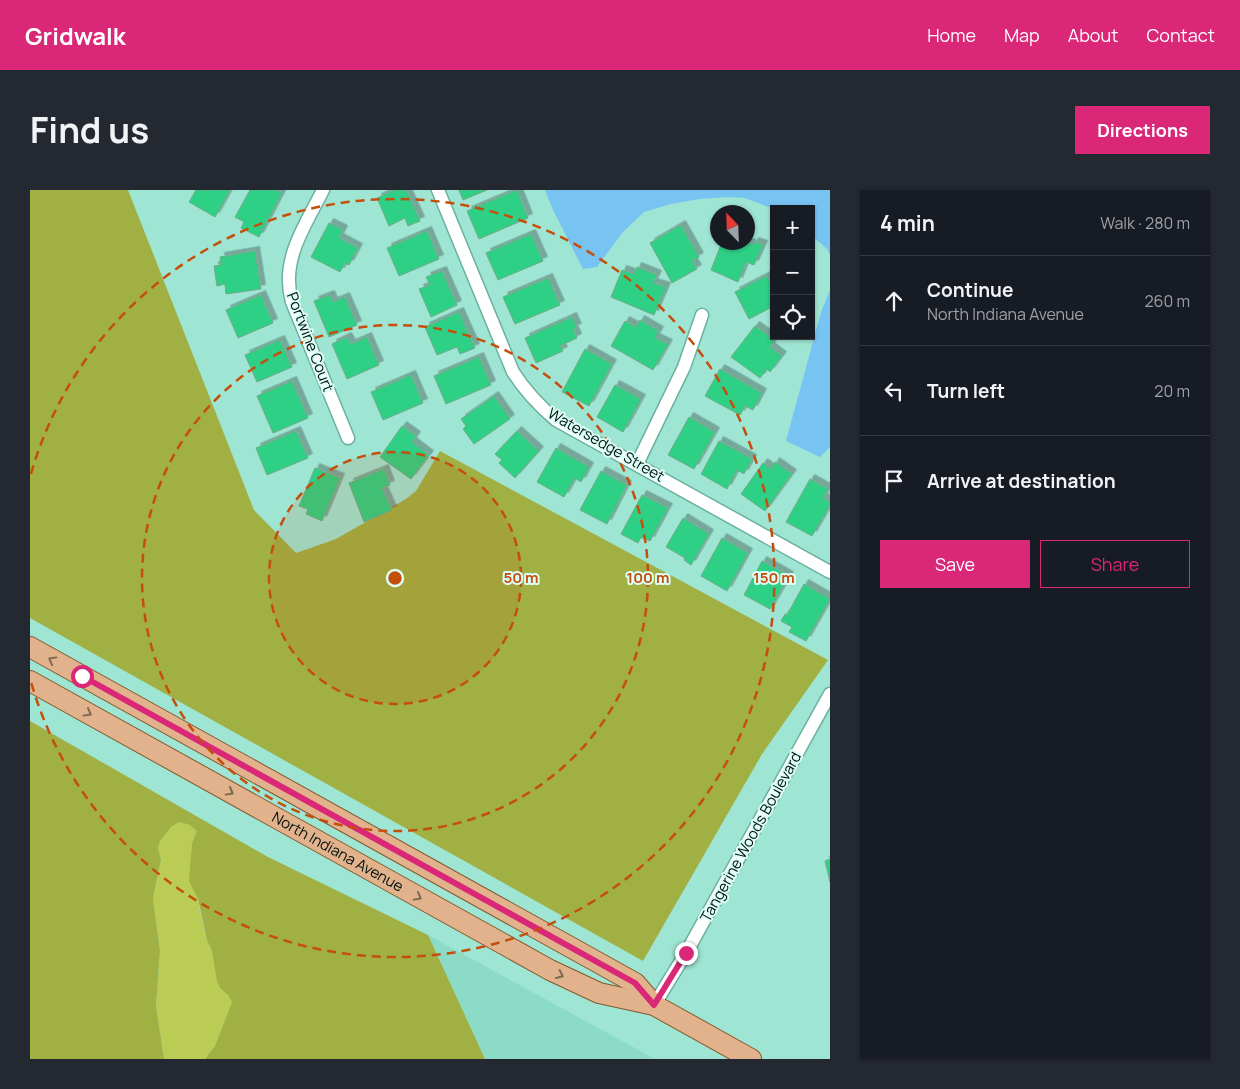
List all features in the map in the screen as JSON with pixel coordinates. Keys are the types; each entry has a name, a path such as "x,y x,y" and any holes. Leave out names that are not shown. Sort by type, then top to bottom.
{"main road":[{"name":"North Indiana Avenue","path":"30,647 635,983 654,1005"},
{"name":"North Indiana Avenue","path":"30,681 550,970 599,994 654,1005 751,1059"}],"street":[{"name":"Portwine Court","path":"323,190 294,248 288,279 292,302 348,438"},
{"name":"Watersedge Street","path":"438,190 513,372 528,394 556,420 830,572"},
{"path":"637,464 684,367 702,315"},
{"name":"Tangerine Woods Boulevard","path":"654,1005 691,944 830,694"}],"shaded area":[{"path":"428,935 655,1059 485,1059"}],"green space":[{"path":"30,190 128,190 254,510 296,553 336,539 406,499 416,491 440,451 828,660 762,754 643,961 30,618"},
{"path":"30,721 268,857 428,935 485,1059 205,1059 215,1046 232,1002 228,995 220,988 217,981 212,951 207,940 198,899 189,881 192,843 197,831 190,825 179,822 171,827 160,841 158,848 161,859 153,898 160,951 156,1006 164,1059 30,1059"},
{"path":"179,822 190,825 197,831 192,843 190,881 198,899 220,988 228,995 232,1002 215,1046 205,1059 164,1059 156,1006 160,951 153,898 161,859 158,848 160,841 171,827"}],"water":[{"path":"545,190 830,190 830,255 827,249 815,238 815,205 770,205 770,207 745,198 729,197 699,199 671,204 644,212 623,232 597,267 583,269"},
{"path":"830,290 830,447 820,457 786,441 813,340 815,340 821,312"}],"building":[{"path":"196,190 230,190 215,217 189,202"},
{"path":"250,190 276,190 282,193 259,237 241,228 244,222 235,217"},
{"path":"394,190 406,190 420,221 408,226 405,218 389,226 377,198"},
{"path":"459,190 487,190 463,200"},
{"path":"517,190 528,218 479,239 467,211"},
{"path":"329,223 343,230 339,238 358,248 349,265 345,263 340,272 311,257"},
{"path":"681,225 699,257 692,261 697,269 672,283 650,243"},
{"path":"427,231 439,259 399,276 387,248"},
{"path":"531,234 543,261 498,280 486,253"},
{"path":"755,242 763,245 754,265 746,262 738,282 711,270 719,250 755,250"},
{"path":"255,251 261,289 226,294 225,284 217,286 214,266 221,265 220,257"},
{"path":"637,267 657,275 653,283 666,287 654,315 611,297 622,270 634,274"},
{"path":"442,271 457,305 431,317 419,289 430,285 426,277"},
{"path":"766,276 770,282 770,308 749,319 735,292"},
{"path":"548,278 560,305 515,324 503,297"},
{"path":"261,295 273,323 238,338 226,310"},
{"path":"330,295 333,302 345,297 357,325 329,337 314,301"},
{"path":"459,312 475,348 460,354 457,347 437,355 425,327"},
{"path":"572,317 577,328 573,329 577,338 560,346 563,351 536,363 525,338"},
{"path":"640,320 659,331 655,338 668,344 653,370 611,346 625,321 636,327"},
{"path":"755,326 770,336 770,340 775,340 770,347 782,356 770,372 767,369 760,378 731,357"},
{"path":"347,337 351,344 367,337 379,365 347,379 332,344"},
{"path":"280,340 292,367 257,382 245,355"},
{"path":"585,349 612,364 589,406 562,392"},
{"path":"479,357 491,385 446,404 434,376"},
{"path":"720,369 762,393 753,410 745,406 740,415 705,396"},
{"path":"411,375 423,403 383,420 371,392"},
{"path":"292,381 308,418 273,433 257,396"},
{"path":"615,385 641,399 623,432 597,417"},
{"path":"494,396 510,419 474,444 463,429 466,426 461,419"},
{"path":"689,417 715,432 694,469 668,455"},
{"path":"402,426 416,436 412,442 429,455 411,479 380,457"},
{"path":"296,431 308,458 267,475 256,448"},
{"path":"517,431 539,451 515,478 499,463 502,460 495,454"},
{"path":"719,441 752,459 744,474 737,470 727,489 701,474"},
{"path":"556,448 589,467 581,482 575,478 564,497 537,482"},
{"path":"775,462 792,474 765,511 741,494 763,463 771,469"},
{"path":"315,468 340,478 322,521 306,514 308,509 299,506"},
{"path":"384,469 390,485 382,488 392,510 364,522 349,483"},
{"path":"601,471 627,485 607,524 580,510"},
{"path":"810,479 828,489 823,498 830,502 812,536 786,522"},
{"path":"642,495 668,508 650,541 641,537 638,543 621,534"},
{"path":"683,518 709,534 691,565 684,560 685,558 666,547"},
{"path":"722,538 748,553 727,591 701,576"},
{"path":"762,561 789,576 770,609 744,595"},
{"path":"804,584 830,599 806,641 789,632 792,627 781,621 785,614 787,615"},
{"path":"830,859 830,882 825,861"}],"route":[{"path":"82,676 564,942 635,983 654,1005 686,953"}]}
